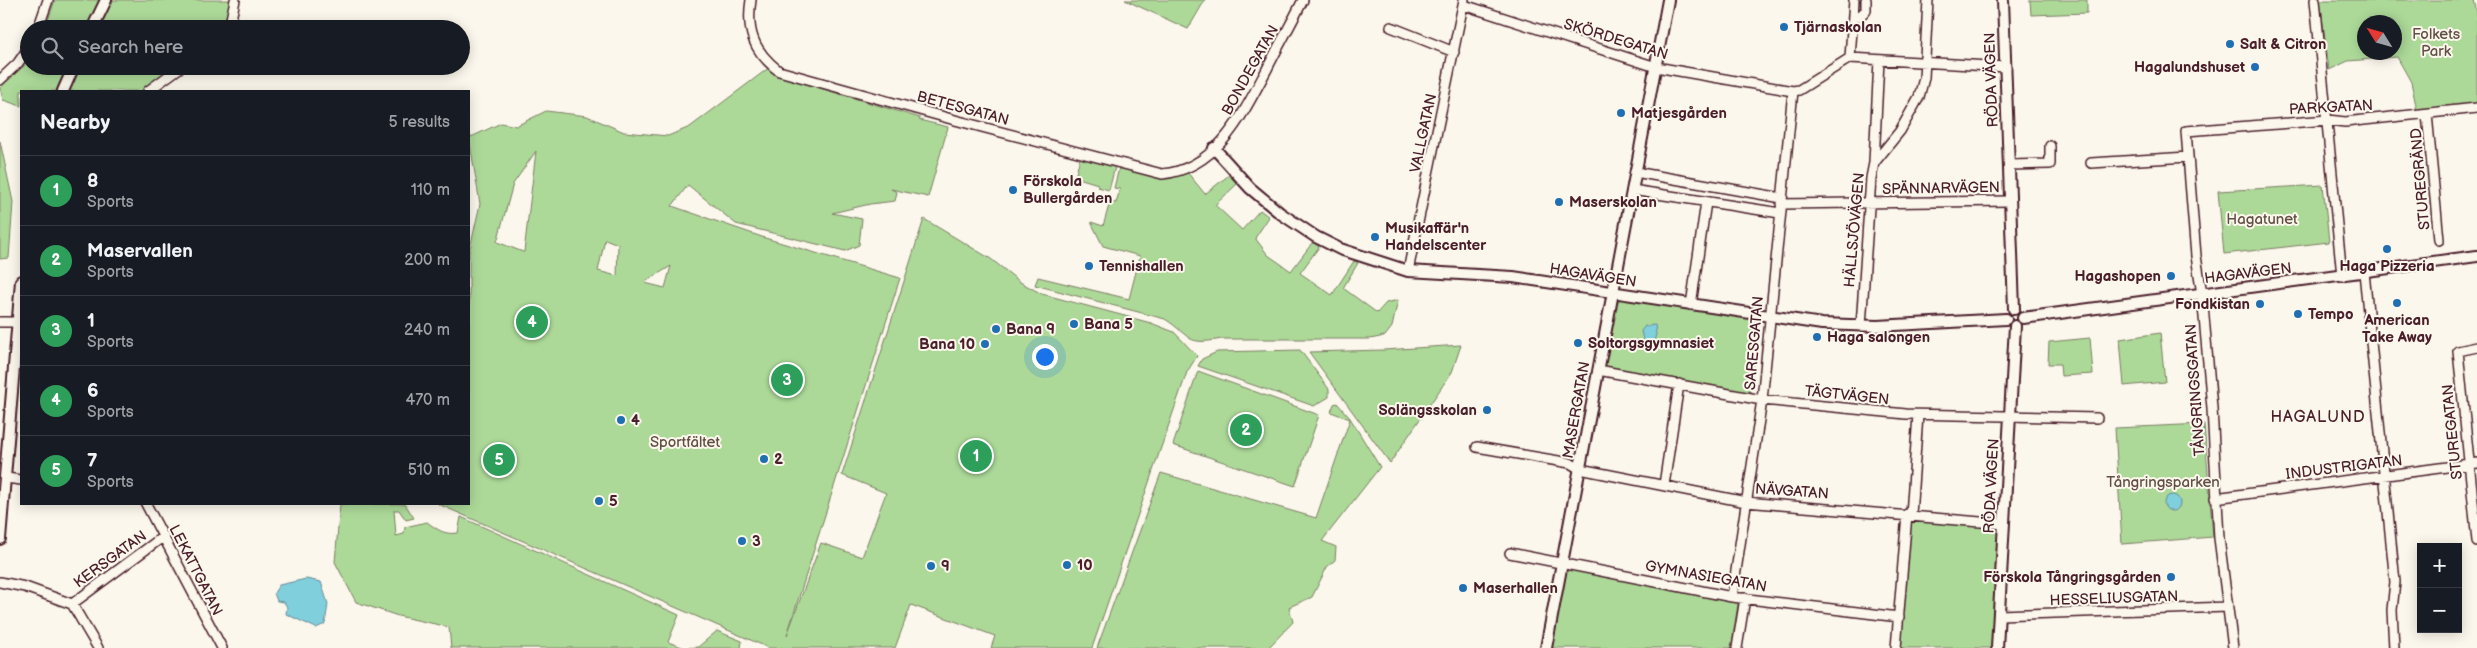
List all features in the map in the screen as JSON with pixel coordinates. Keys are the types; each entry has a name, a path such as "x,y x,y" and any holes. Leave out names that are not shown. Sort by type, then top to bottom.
{"street":[{"path":"41,20 48,0"},
{"path":"96,20 106,0"},
{"path":"231,20 235,0"},
{"name":"BETESGATAN","path":"750,0 749,25 753,41 760,53 779,71 1149,172 1174,173 1190,166 1214,148"},
{"name":"BONDEGATAN","path":"1214,148 1227,138 1243,115 1303,0"},
{"name":"MASERGATAN","path":"1546,648 1668,0"},
{"path":"1850,58 1854,0"},
{"path":"1854,17 1859,17 1866,10 1866,0"},
{"name":"HÄLLSJÖVÄGEN","path":"1861,326 1868,203 1874,163 1900,131 1911,113 1922,84 1928,0"},
{"name":"RÖDA VÄGEN","path":"2003,0 2014,310"},
{"path":"2315,0 2342,276"},
{"name":"SKÖRDEGATAN","path":"1464,3 1656,67 1792,91"},
{"name":"VALLGATAN","path":"1408,271 1464,3"},
{"path":"1391,27 1454,52"},
{"path":"1792,91 1799,90 1850,58 2006,68"},
{"path":"1874,163 1879,60"},
{"path":"0,80 20,61"},
{"path":"63,90 70,75"},
{"path":"149,90 170,75"},
{"name":"SARESGATAN","path":"1732,597 1762,400 1792,91"},
{"name":"PARKGATAN","path":"2186,131 2328,120 2345,122 2477,108"},
{"name":"STUREGRÄND","path":"2428,114 2439,240"},
{"name":"TÅNGRINGSGATAN","path":"2186,131 2196,256 2202,294 2212,408 2216,498 2233,648"},
{"path":"2009,165 2050,164 2050,146"},
{"name":"HAGAVÄGEN","path":"1214,148 1250,188 1280,213 1316,237 1340,249 1408,271 1513,277 1770,317 1861,326 2006,319"},
{"path":"2091,163 2188,157"},
{"name":"SPÄNNARVÄGEN","path":"1635,172 1781,205"},
{"name":"SPÄNNARVÄGEN","path":"1632,190 1706,202 1781,205 2010,201"},
{"path":"1691,305 1706,202"},
{"name":"HAGAVÄGEN","path":"2023,318 2342,276 2477,256"},
{"path":"2364,272 2386,476 2395,582 2392,610 2394,648"},
{"path":"0,539 20,291"},
{"path":"2014,310 2019,311 2023,318 2020,324 2015,326 2010,325 2006,319 2007,314 2014,310"},
{"path":"0,322 17,322"},
{"name":"RÖDA VÄGEN","path":"1997,648 2015,326"},
{"name":"STUREGATAN","path":"2477,347 2458,351 2473,464 2477,541"},
{"name":"TÄGTVÄGEN","path":"1598,370 1762,400 1918,415 2097,418"},
{"path":"1664,485 1679,384"},
{"path":"1896,648 1918,415"},
{"name":"NÄVGATAN","path":"1477,448 1570,463 1580,469 1746,502 1909,514 2004,524"},
{"name":"INDUSTRIGATAN","path":"2216,498 2473,464"},
{"path":"6,478 20,480"},
{"name":"LEKATTGATAN","path":"147,505 222,648"},
{"name":"KERSGATAN","path":"72,604 164,536"},
{"name":"GYMNASIEGATAN","path":"1510,553 1732,597 1899,617"},
{"path":"0,582 25,587 72,604 98,648"},
{"path":"1738,648 1745,598"},
{"name":"HESSELIUSGATAN","path":"2000,615 2228,607"}],"green space":[{"path":"55,0 102,0 92,20 48,20"},
{"path":"110,0 230,0 225,20 100,20"},
{"path":"1125,0 1205,0 1188,29"},
{"path":"2030,0 2087,0 2087,13 2031,15"},
{"name":"Folkets Park","path":"2320,0 2474,0 2477,12 2477,108 2418,115 2411,82 2399,60 2402,60 2402,15 2357,15 2357,60 2360,60 2348,61 2329,70"},
{"name":"Sportfältet","path":"770,67 780,76 920,118 919,120 948,127 928,197 891,189 897,192 895,201 870,204 832,213 862,219 859,245 845,251 736,224 688,185 672,206 765,238 900,278 787,635 821,543 862,557 886,493 842,475 924,219 991,259 1020,282 1042,294 1151,323 1174,332 1197,356 1187,372 1092,648 991,648 995,636 911,605 895,648 769,648 440,505 470,505 470,249 480,204 470,138 501,123 516,126 546,111 587,116 624,132 668,136 690,127","holes":["536,151 524,252 497,242 513,184","605,239 618,244 617,276 598,271","671,266 665,288 645,283 645,282"]},
{"path":"20,69 20,75 63,75 56,90 20,90 20,106 3,100 0,88"},
{"path":"74,75 166,75 145,90 68,90"},
{"path":"0,141 13,202 9,258 0,259"},
{"path":"1080,158 1115,167 1109,190 1098,187 1098,184 1075,177"},
{"path":"1119,168 1172,178 1187,172 1205,194 1229,175 1237,184 1215,205 1242,230 1260,210 1269,217 1255,238 1268,255 1291,271 1313,242 1319,247 1300,273 1332,295 1354,261 1358,263 1343,288 1377,313 1386,303 1398,300 1392,327 1385,336 1370,339 1222,339 1201,341 1190,338 1165,319 1035,285 1038,277 1129,299 1140,256 1103,246 1091,222 1103,226 1110,202 1116,203 1120,189 1114,188"},
{"name":"Hagatunet","path":"2323,185 2329,242 2224,254 2218,191"},
{"path":"1612,293 1759,315 1749,397 1598,370"},
{"path":"2160,333 2165,382 2124,386 2120,339"},
{"path":"2090,338 2093,374 2061,376 2060,364 2048,364 2049,342"},
{"path":"1461,345 1452,372 1390,463 1309,352 1384,350"},
{"path":"1300,350 1329,389 1329,397 1314,406 1198,366 1202,359 1217,352"},
{"path":"1198,371 1319,415 1295,486 1173,445"},
{"path":"1337,403 1350,418 1380,467 1322,541 1336,547 1335,560 1327,567 1312,597 1289,607 1293,622 1268,648 1097,648 1161,473 1316,518 1350,419 1331,412 1334,404"},
{"name":"Tångringsparken","path":"2204,424 2213,537 2122,544 2115,428"},
{"path":"340,505 406,505 414,518 406,520 399,510 394,510 396,536 404,534 405,527 427,522 441,531 458,533 461,517 679,615 668,642 685,648 451,648 449,627 398,616 356,602 335,562"},
{"path":"1907,514 2004,524 1997,648 1896,648"},
{"path":"1567,567 1739,598 1731,648 1552,648"},
{"path":"717,631 742,641 741,648 685,648 698,647"}],"water":[{"path":"1655,325 1656,334 1653,346 1644,344 1641,331 1645,326"},
{"path":"2172,495 2180,503 2172,511 2164,503"},
{"path":"306,579 321,582 328,604 325,624 316,628 286,614 287,607 284,602 277,601 274,593 279,585"}],"place":[{"name":"Tjärnaskolan","path":"1784,27"},
{"name":"Salt & Citron","path":"2230,44"},
{"name":"Hagalundshuset","path":"2255,67"},
{"name":"Matjesgården","path":"1621,113"},
{"name":"Förskola Bullergården","path":"1013,190"},
{"name":"Maserskolan","path":"1559,202"},
{"name":"Musikaffär'n Handelscenter","path":"1375,237"},
{"name":"Haga Pizzeria","path":"2387,249"},
{"name":"Tennishallen","path":"1089,266"},
{"name":"Hagashopen","path":"2171,276"},
{"name":"American Take Away","path":"2397,303"},
{"name":"Fondkistan","path":"2260,304"},
{"name":"Tempo","path":"2298,314"},
{"name":"6","path":"532,322"},
{"name":"Bana 5","path":"1074,324"},
{"name":"Bana 9","path":"996,329"},
{"name":"Haga salongen","path":"1817,337"},
{"name":"Soltorgsgymnasiet","path":"1578,343"},
{"name":"Bana 10","path":"985,344"},
{"name":"1","path":"787,380"},
{"name":"Solängsskolan","path":"1487,410"},
{"name":"4","path":"621,420"},
{"name":"Maservallen","path":"1246,430"},
{"name":"8","path":"976,456"},
{"name":"2","path":"764,459"},
{"name":"7","path":"499,460"},
{"name":"5","path":"599,501"},
{"name":"3","path":"742,541"},
{"name":"10","path":"1067,565"},
{"name":"9","path":"931,566"},
{"name":"Förskola Tångringsgården","path":"2171,577"},
{"name":"Maserhallen","path":"1463,588"}],"district":[{"name":"HAGALUND","path":"2318,416"}]}
